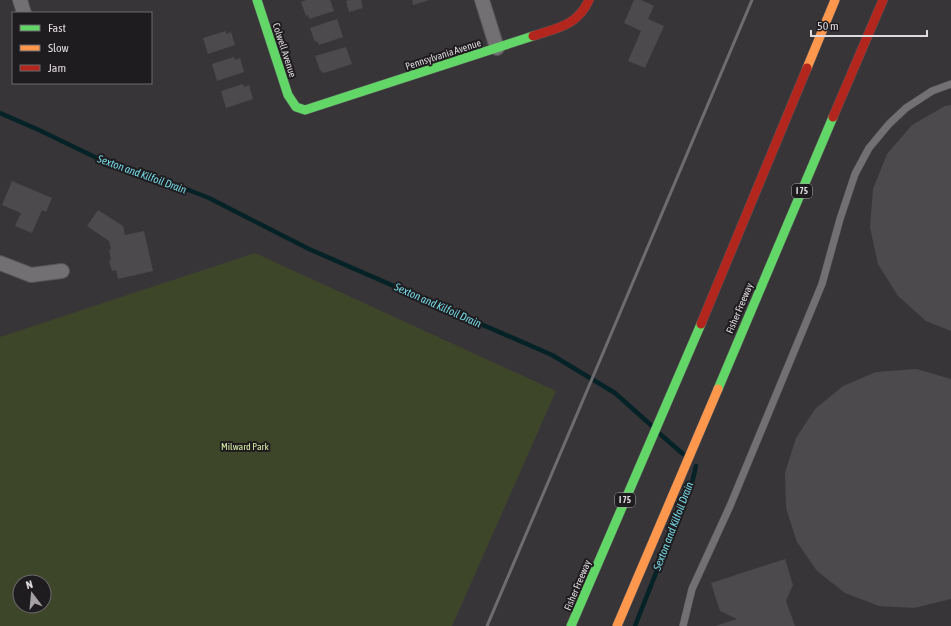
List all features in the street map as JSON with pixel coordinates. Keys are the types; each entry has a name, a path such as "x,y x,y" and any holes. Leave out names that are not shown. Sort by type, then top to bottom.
{"main road":[{"name":"Colwell Avenue","path":"257,0 288,95 293,105"},
{"name":"Pennsylvania Avenue","path":"293,105 300,109 310,109 567,25 578,19 586,9 590,0"},
{"name":"Fisher Freeway","path":"571,626 680,374 835,0"},
{"name":"Fisher Freeway","path":"617,626 883,0"}],"street":[{"path":"20,0 24,12"},
{"path":"482,0 497,48"},
{"path":"0,263 31,275 62,271"}],"lane":[{"path":"683,626 692,589 730,506 822,284 840,219 856,174 869,148 889,124 906,108 932,91 951,84"}],"green space":[{"name":"Milward Park","path":"255,253 556,391 452,626 0,626 0,337"}],"building":[{"path":"306,0 330,0 334,11 309,19 308,15 306,16 301,2"},
{"path":"361,0 363,8 349,12 346,1"},
{"path":"412,0 429,0 413,5"},
{"path":"634,0 641,0 654,6 648,19 664,26 645,68 628,61 641,31 624,23"},
{"path":"337,19 343,37 319,45 317,41 315,42 310,28"},
{"path":"226,31 226,34 231,32 235,45 208,54 203,38"},
{"path":"346,47 352,64 324,73 320,70 315,56"},
{"path":"234,57 235,60 240,58 244,72 217,81 212,64"},
{"path":"243,84 244,87 249,85 253,99 226,108 221,91"},
{"path":"951,105 951,331 926,321 898,296 878,264 870,227 873,189 887,154 912,125 945,106"},
{"path":"12,181 52,198 46,212 42,210 32,233 15,226 21,213 2,205"},
{"path":"98,210 123,226 125,235 144,231 153,271 118,279 116,270 112,271 109,261 111,260 109,250 111,249 109,241 87,226"},
{"path":"916,369 951,379 951,599 914,608 879,606 845,593 817,571 797,542 786,508 785,473 796,438 815,409 843,386 876,372"},
{"path":"785,559 793,585 786,601 795,626 715,626 737,619 720,611 711,583"}],"waterway":[{"name":"Sexton and Kilfoil Drain","path":"0,113 99,159 209,198 309,249 552,355 615,393 652,426"},
{"name":"Sexton and Kilfoil Drain","path":"660,434 683,454"},
{"name":"Sexton and Kilfoil Drain","path":"635,626 693,479 696,466"}],"railway":[{"path":"487,626 752,0"}],"traffic: fast":[{"path":"257,0 288,95 296,107 305,110 533,36"},
{"path":"718,389 833,117"},
{"path":"571,626 701,324"}],"traffic: slow":[{"path":"807,68 835,0"},
{"path":"617,626 718,389"}],"traffic: jam":[{"path":"533,36 566,25 579,15 589,0"},
{"path":"833,117 883,0"},
{"path":"701,324 807,68"}]}
